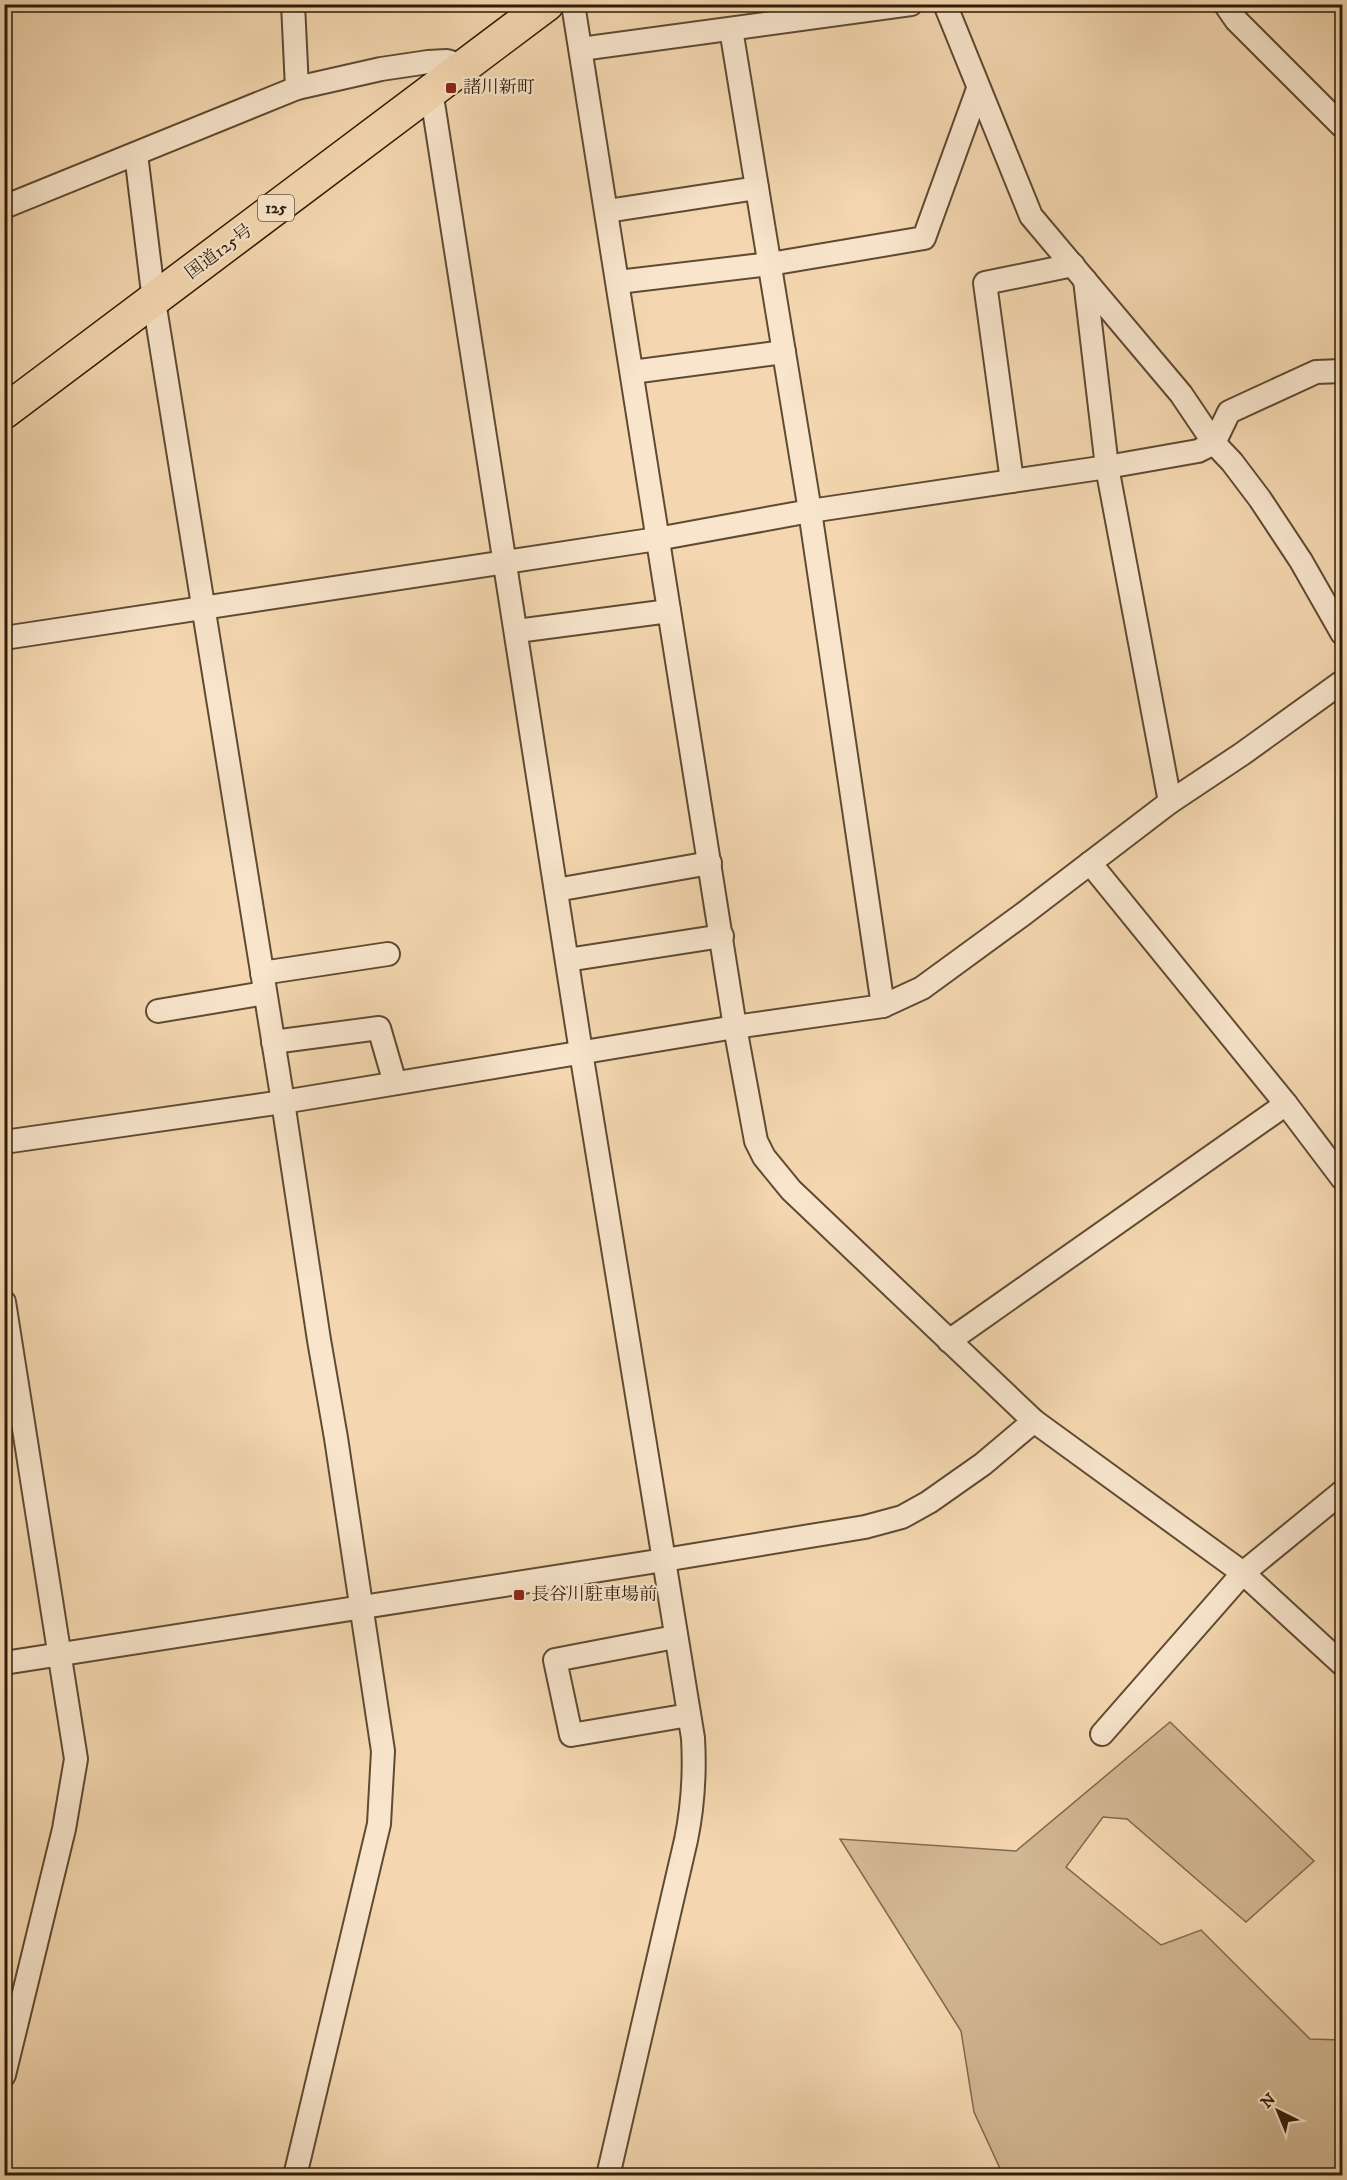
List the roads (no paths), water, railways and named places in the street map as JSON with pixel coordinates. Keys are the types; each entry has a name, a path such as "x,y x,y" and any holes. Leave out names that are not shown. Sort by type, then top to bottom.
{"highway":[{"name":"国道125号","path":"4,411 154,301 547,4"}],"street":[{"path":"293,4 297,88"},
{"path":"573,4 735,1027 756,1141 764,1157 791,1190 1034,1421 1243,1573 1342,1664"},
{"path":"581,49 911,4"},
{"path":"945,4 1030,216 1181,394 1214,443 1232,462 1266,507 1301,561 1342,633"},
{"path":"1225,4 1236,20 1342,126"},
{"path":"731,29 810,511 884,1006"},
{"path":"4,207 297,88 381,69 429,62 447,62 465,66"},
{"path":"618,282 770,264 924,238 978,89"},
{"path":"431,90 581,1053 689,1714 695,1769 692,1809 608,2175"},
{"path":"136,154 154,301 363,1607 383,1751 378,1824 295,2175"},
{"path":"607,211 757,188"},
{"path":"1079,273 1107,467 1170,802"},
{"path":"1012,481 985,283 1079,273"},
{"path":"632,372 784,352"},
{"path":"4,638 657,539 810,511 1107,467 1198,451 1214,443 1229,412 1316,372 1342,370"},
{"path":"517,631 669,611"},
{"path":"4,1142 283,1102 735,1027 884,1006 922,988 1170,802 1242,754 1342,682"},
{"path":"556,890 710,863"},
{"path":"1090,863 1286,1104 1342,1178"},
{"path":"567,960 722,936"},
{"path":"158,1011 388,954"},
{"path":"273,1042 379,1028 395,1083"},
{"path":"949,1341 1286,1104"},
{"path":"4,1302 76,1759 64,1829 4,2075"},
{"path":"4,1663 827,1534 902,1517 958,1482 1034,1421"},
{"path":"1102,1734 1243,1573 1342,1492"},
{"path":"675,1637 555,1660 571,1735 689,1714"}],"place":[{"name":"諸川新町","path":"451,88"},
{"name":"長谷川駐車場前","path":"519,1595"}]}
